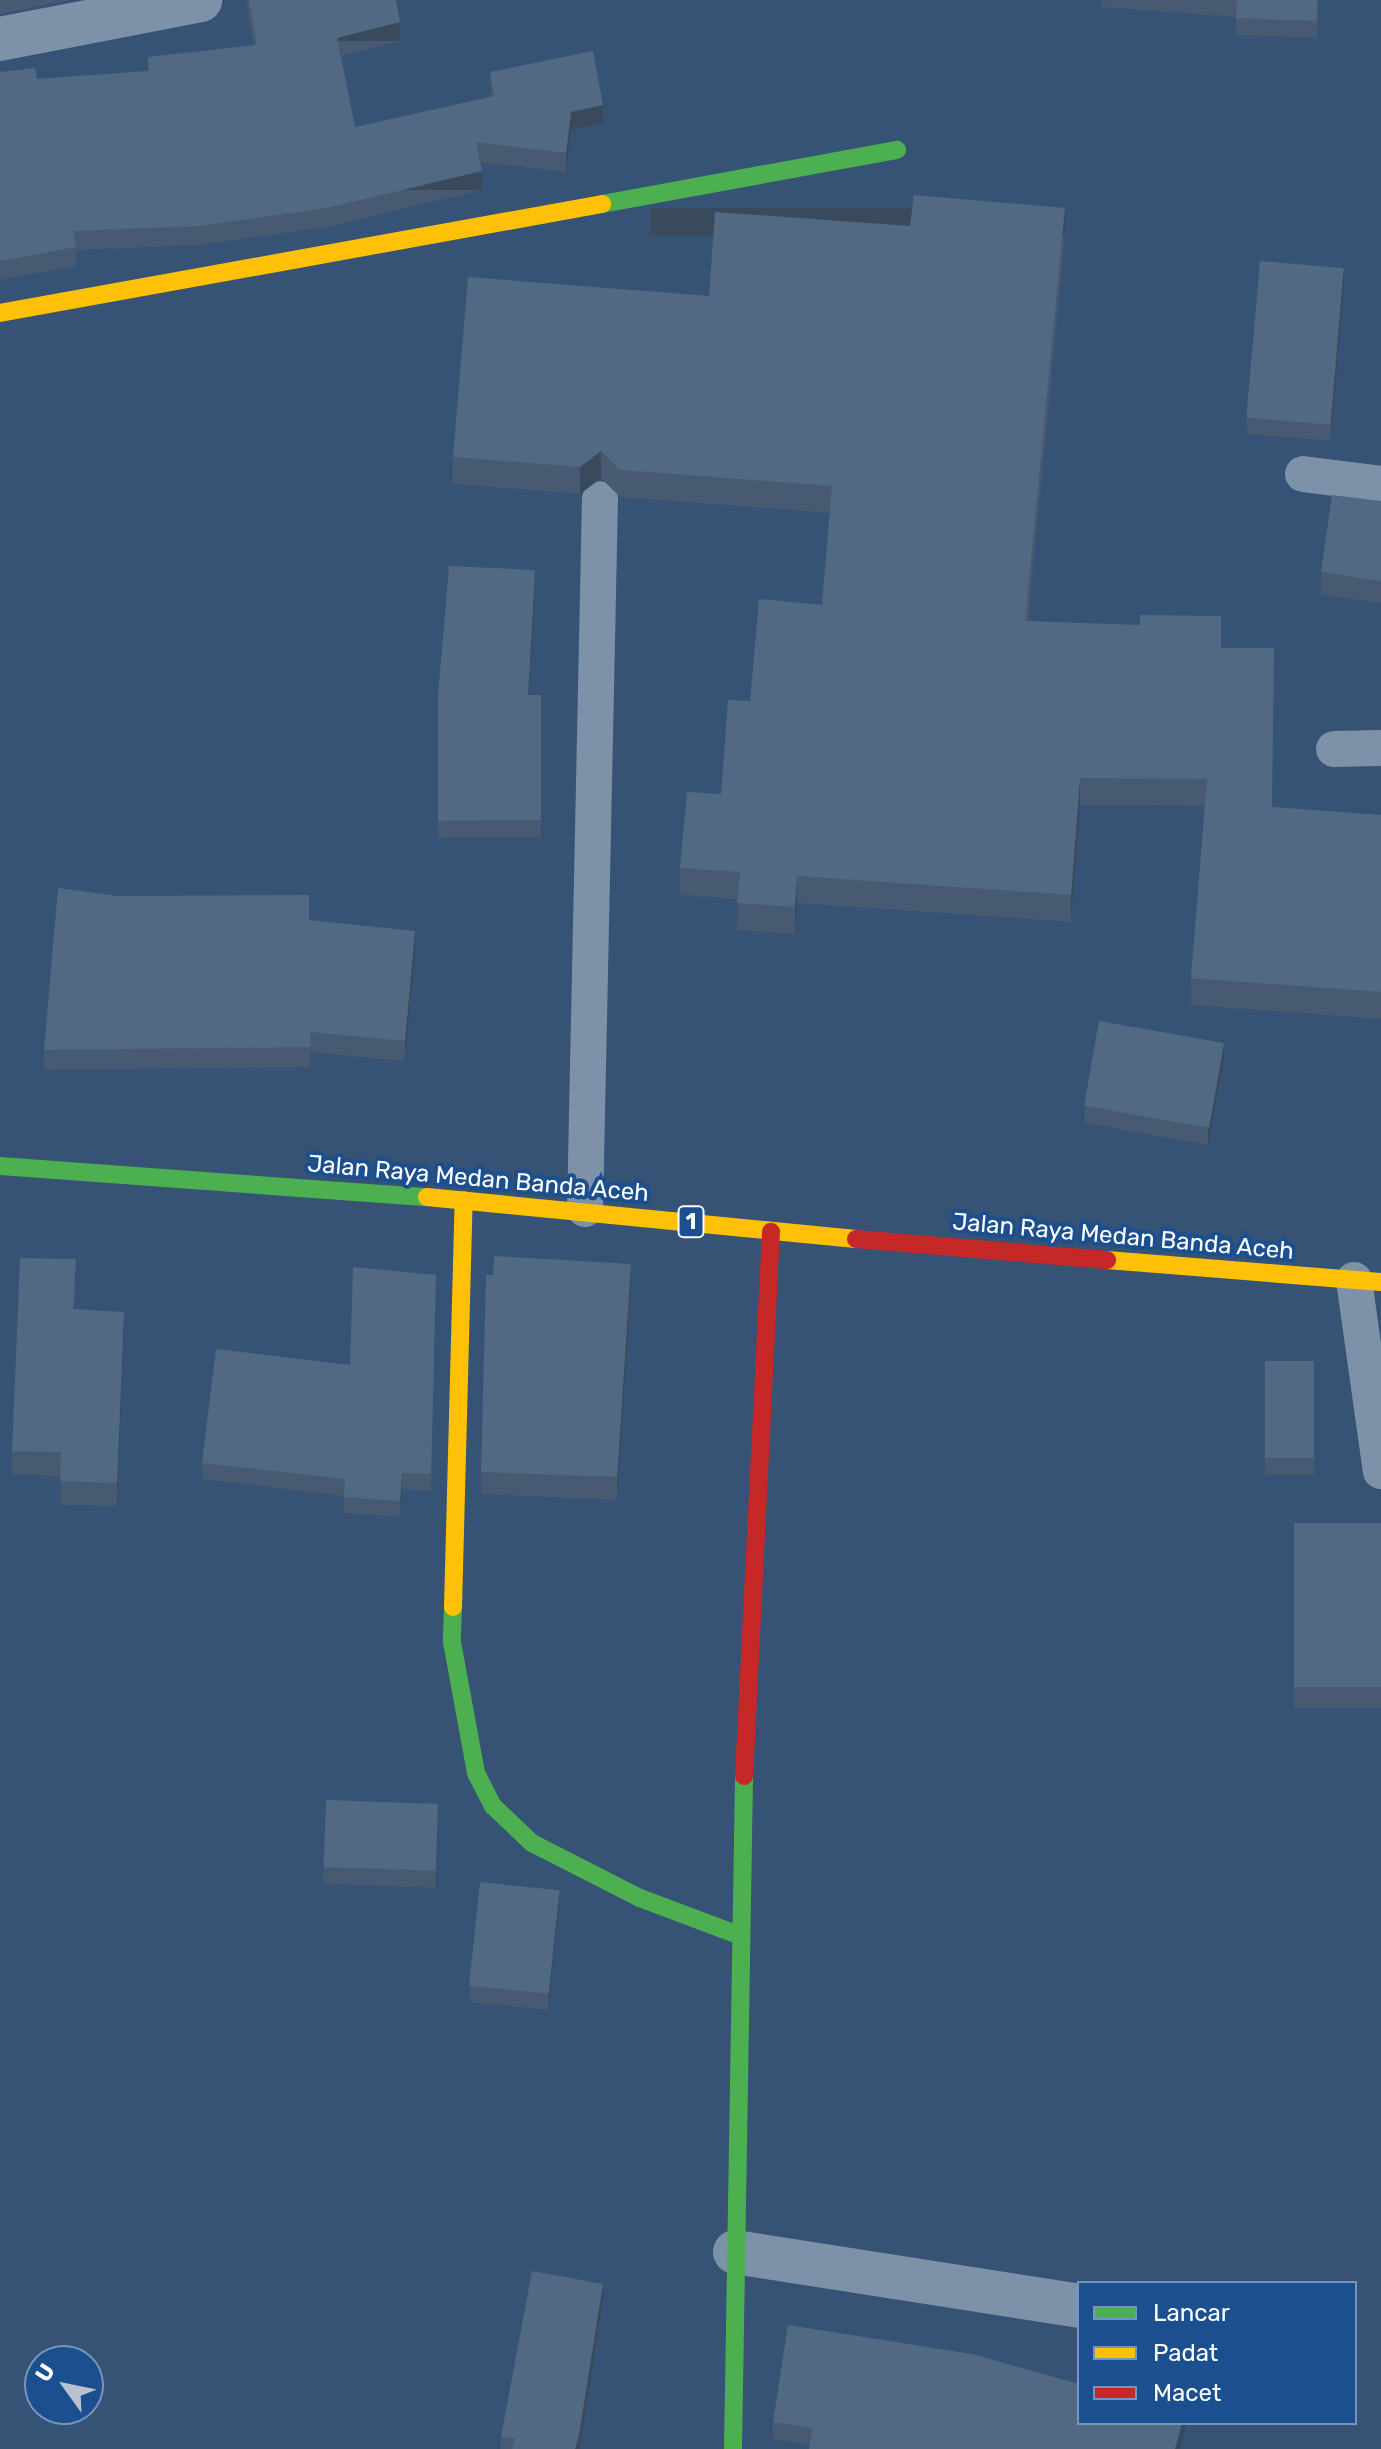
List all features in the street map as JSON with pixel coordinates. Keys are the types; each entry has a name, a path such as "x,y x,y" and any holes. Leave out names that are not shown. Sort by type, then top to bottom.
{"main road":[{"path":"0,313 897,150"},
{"name":"Jalan Raya Medan Banda Aceh","path":"0,1166 585,1209 771,1232 1368,1281"},
{"path":"464,1200 452,1642 476,1773 493,1806 532,1843 640,1898 736,1934"},
{"path":"733,2449 736,1934 771,1232"}],"street":[{"path":"0,39 200,0"},
{"path":"735,2252 1077,2306"}],"lane":[{"path":"1303,474 1381,484"},
{"path":"585,1209 600,499"},
{"path":"1334,749 1381,748"},
{"path":"1368,1281 1381,1471"}],"building":[{"path":"249,0 396,0 400,22 337,38 355,127 494,96 490,72 593,51 603,105 571,112 566,153 476,142 482,171 327,208 198,226 73,231 76,247 0,261 0,72 35,68 37,79 149,71 148,57 257,45"},
{"path":"1237,0 1317,0 1317,21 1236,18"},
{"path":"914,195 1065,208 1025,621 1140,625 1140,615 1221,616 1221,648 1274,648 1272,807 1381,815 1381,992 1191,978 1207,779 1080,778 1071,895 797,876 795,907 737,903 740,872 680,868 687,792 721,794 728,700 750,701 759,599 822,605 832,486 620,470 601,451 580,467 453,457 468,277 709,296 715,212 910,226"},
{"path":"1260,261 1344,268 1330,425 1246,417"},
{"path":"1332,495 1381,501 1381,581 1321,572"},
{"path":"449,566 535,570 528,695 541,695 541,820 438,821 438,696"},
{"path":"58,888 118,896 309,895 309,920 415,931 405,1041 310,1032 310,1047 44,1050"},
{"path":"1099,1021 1224,1043 1209,1128 1084,1106"},
{"path":"494,1256 631,1264 617,1477 481,1472 486,1275 493,1275"},
{"path":"20,1258 76,1259 73,1309 124,1312 117,1483 60,1481 61,1452 12,1451"},
{"path":"353,1267 436,1275 431,1474 402,1473 400,1501 344,1497 345,1479 202,1463 216,1349 350,1365"},
{"path":"1265,1361 1314,1361 1314,1458 1265,1458"},
{"path":"1294,1523 1381,1523 1381,1687 1294,1687"},
{"path":"326,1800 438,1804 436,1871 324,1867"},
{"path":"480,1882 560,1890 549,1994 469,1985"},
{"path":"532,2271 603,2284 575,2449 512,2449 515,2438 501,2437"},
{"path":"788,2325 972,2354 1077,2383 1077,2425 1181,2425 1175,2449 809,2449 813,2428 773,2422"}],"traffic: fast":[{"path":"602,204 897,150"},
{"path":"0,1166 427,1197"},
{"path":"453,1607 452,1642 476,1773 493,1806 532,1843 640,1898 736,1934"},
{"path":"733,2449 744,1776"}],"traffic: slow":[{"path":"0,313 602,204"},
{"path":"427,1197 856,1239"},
{"path":"453,1607 464,1200"},
{"path":"1107,1260 1381,1282"}],"traffic: jam":[{"path":"744,1776 771,1232"},
{"path":"856,1239 1107,1260"}]}
